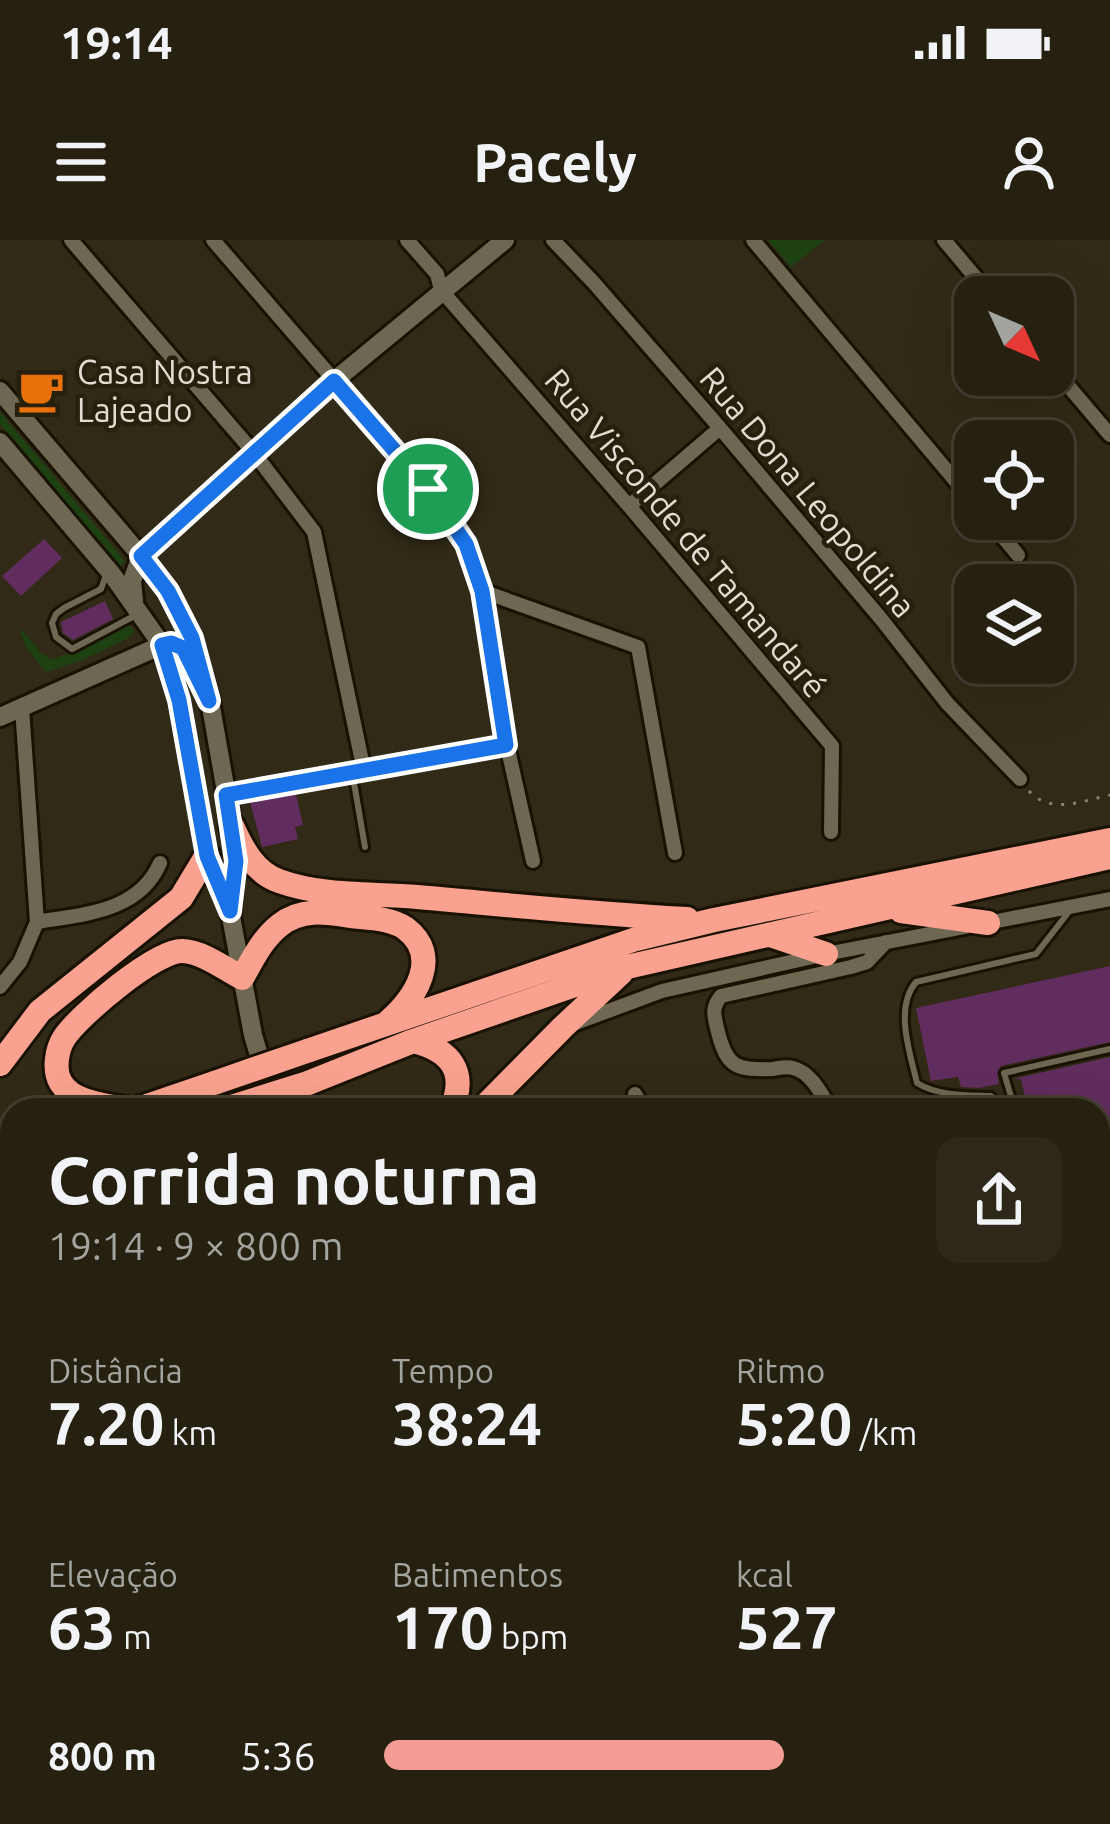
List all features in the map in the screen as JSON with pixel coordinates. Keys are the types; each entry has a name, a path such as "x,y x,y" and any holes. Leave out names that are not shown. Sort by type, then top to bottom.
{"highway":[{"path":"232,826 244,853 275,880 323,891 714,920"},
{"path":"169,1098 636,939 1110,840"},
{"path":"0,1064 40,1011 181,898 207,856"},
{"path":"259,1098 627,967 1110,857"},
{"path":"886,909 988,923"},
{"path":"79,1098 61,1083 58,1051 72,1028 148,963 179,950 242,978 262,942 300,914 318,911 389,921 405,928 417,942 422,978 382,1026"},
{"path":"770,935 826,954"},
{"path":"493,1098 627,967"},
{"path":"413,1041 440,1051 455,1069 456,1098"}],"main road":[{"path":"138,611 132,580 141,556 334,381 506,240"},
{"path":"0,391 141,556 168,591 192,638 232,826 236,861 230,911"},
{"path":"0,442 105,566 162,645 179,700 207,856 230,911 253,1035 271,1098"},
{"path":"0,717 171,643 183,648 209,701"},
{"path":"191,762 211,792 226,795"}],"street":[{"path":"71,240 254,453 314,532 358,772"},
{"path":"213,240 428,489 466,544 482,591 506,745 533,861"},
{"name":"Rua Visconde de Tamandaré","path":"407,240 437,274 441,290 832,746 831,832"},
{"name":"Rua Dona Leopoldina","path":"553,240 720,428 946,703 1020,779"},
{"path":"753,240 954,479"},
{"path":"944,240 974,276"},
{"path":"1074,393 1110,435"},
{"path":"629,506 720,428"},
{"path":"1006,540 1018,555"},
{"path":"482,591 638,647 675,853"},
{"path":"0,987 20,962 37,922 22,708"},
{"path":"226,795 506,745"},
{"path":"37,922 125,902 142,891 160,862"},
{"path":"563,1027 662,992 826,954 1110,899"},
{"path":"824,1098 809,1077 794,1068 746,1070 730,1063 713,1011 716,1001 867,962 886,942"},
{"path":"635,1094 637,1098"}],"lane":[{"path":"105,566 101,589 56,614 52,623 56,638 72,649 121,625 138,611"},
{"path":"358,772 364,847"},
{"path":"993,1098 952,1094 917,1083 906,1039 909,990 916,982 1036,954 1073,906"},
{"path":"1011,1098 1004,1073 1110,1049"}],"path":[{"path":"1020,779 1034,798 1053,807 1110,795"}],"green space":[{"path":"768,240 825,240 791,267"},
{"path":"0,412 125,561 120,566 0,424"},
{"path":"129,625 134,630 130,637 46,672 20,632 52,660"}],"building":[{"path":"44,539 62,558 21,596 2,576"},
{"path":"105,601 113,619 73,640 63,633 61,622"},
{"path":"296,794 303,825 295,827 298,839 262,847 250,802"},
{"path":"1110,966 1110,1042 1001,1066 999,1084 961,1087 958,1077 931,1081 916,1008"},
{"path":"1110,1057 1110,1098 1025,1098 1021,1079 1013,1079"}],"place":[{"name":"Casa Nostra Lajeado","path":"41,391"}],"route":[{"path":"334,381 428,489 466,544 482,591 506,745 226,795 236,861 230,911 207,856 179,700 162,645 183,648 209,701 192,638 168,591 141,556 334,381"}]}
